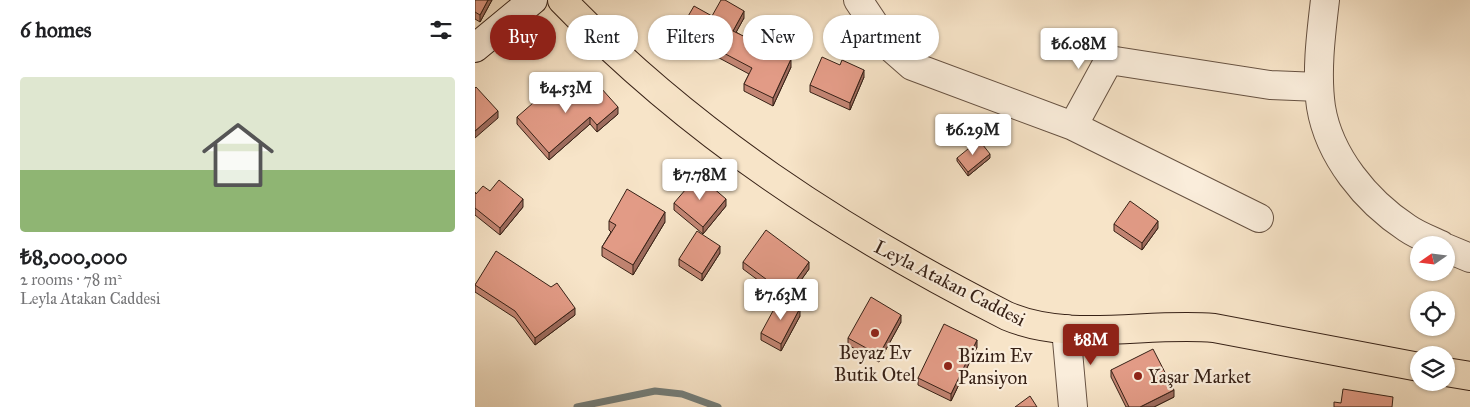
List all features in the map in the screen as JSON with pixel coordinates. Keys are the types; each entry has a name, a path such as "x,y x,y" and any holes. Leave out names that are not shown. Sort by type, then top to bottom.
{"main road":[{"name":"Leyla Atakan Caddesi","path":"561,0 596,36 669,101 756,168 816,209 889,253 1025,324 1066,329 1187,326 1214,328 1410,365"},
{"path":"1455,374 1470,376"}],"street":[{"path":"475,48 533,0"},
{"path":"859,0 888,45 911,66 1073,126 1259,218"},
{"path":"1325,0 1319,87 1321,107 1332,141 1361,189 1383,211 1409,230 1422,236"},
{"path":"1073,126 1109,60 1270,84 1319,87"},
{"path":"1455,252 1470,258"},
{"path":"1066,329 1073,407"}],"building":[{"path":"475,0 488,0 480,15 475,12"},
{"path":"721,0 725,0 744,11 733,31 733,15 713,15"},
{"path":"694,6 710,15 689,15"},
{"path":"733,31 743,36 743,60 791,60 773,98 744,84 752,68 733,58"},
{"path":"822,57 823,60 829,60 840,65 842,60 864,70 850,103 810,85"},
{"path":"592,78 618,107 597,125 590,117 549,153 517,117 549,89 562,104"},
{"path":"475,88 498,111 475,131"},
{"path":"979,140 990,154 968,172 957,158"},
{"path":"698,175 726,199 703,227 674,203"},
{"path":"499,180 523,199 500,228 475,208 475,192 476,194 483,186 490,191"},
{"path":"627,189 665,212 633,265 602,247 616,225 609,221"},
{"path":"1130,201 1158,221 1142,243 1114,224"},
{"path":"766,230 809,262 786,294 743,262"},
{"path":"697,231 720,246 702,274 679,259"},
{"path":"496,251 551,287 557,283 575,308 535,338 515,311 475,285"},
{"name":"Beyaz Ev Butik Otel","path":"871,297 901,315 879,355 848,338"},
{"path":"780,298 800,308 781,344 761,333"},
{"name":"Bizim Ev Pansiyon","path":"944,324 977,340 951,394 918,378"},
{"path":"1153,349 1174,390 1140,407 1129,407 1111,370"},
{"path":"1343,389 1393,397 1392,407 1334,407 1334,402 1341,403"},
{"path":"1030,396 1037,407 1015,407"}],"waterway":[{"path":"577,407 655,391 682,394 718,407"}],"place":[{"name":"Beyaz Ev Butik Otel","path":"875,333"},
{"name":"Bizim Ev Pansiyon","path":"948,366"},
{"name":"Yaşar Market","path":"1138,376"}]}
